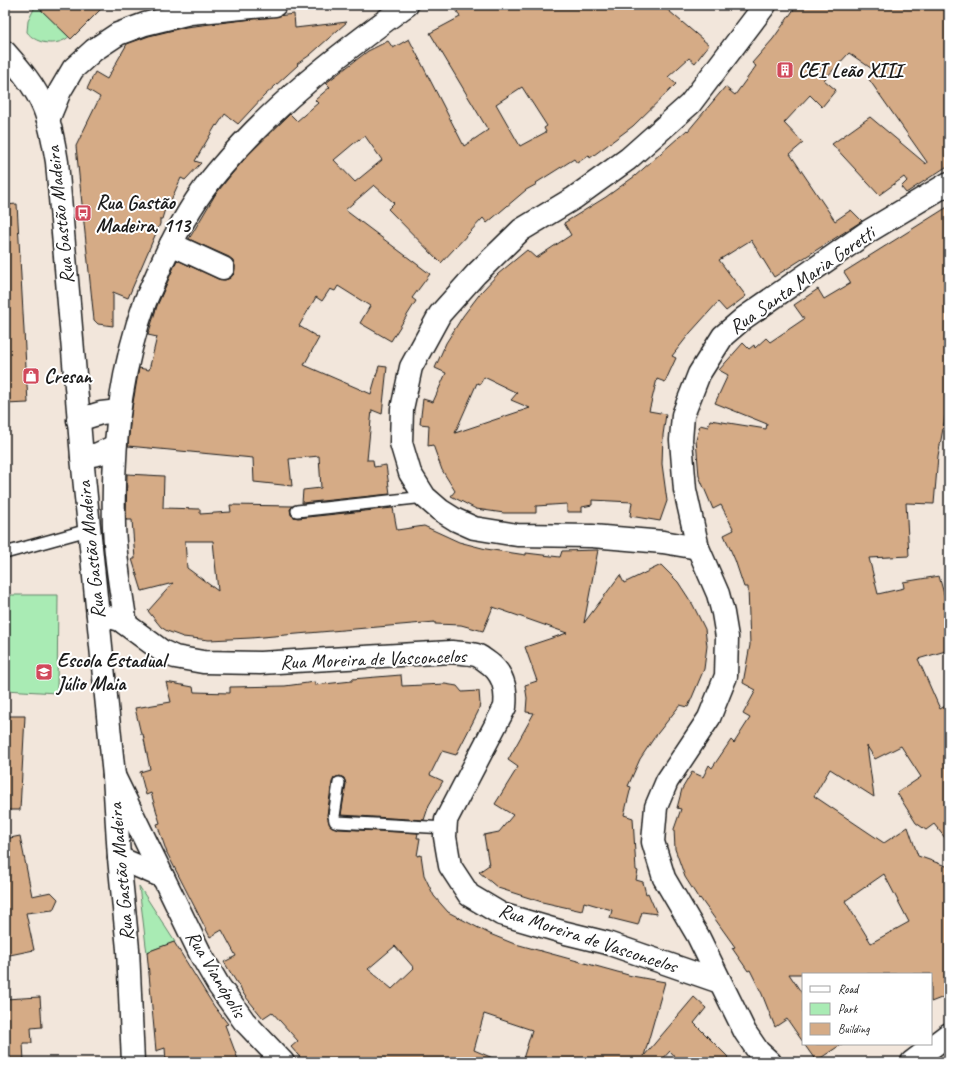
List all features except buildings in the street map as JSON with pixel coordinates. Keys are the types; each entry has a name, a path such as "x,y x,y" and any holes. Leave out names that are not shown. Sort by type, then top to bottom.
{"street":[{"path":"48,120 60,91 74,70 94,50 118,34 145,24 190,14 275,5"},
{"path":"126,624 119,583 114,527 115,446 119,411 128,360 145,302 171,244 187,215 216,173 250,135 299,88 356,42 407,5"},
{"path":"698,548 663,542 592,536 518,535 474,528 456,520 440,510 425,497 410,472 401,444 402,409 411,367 440,314 476,274 521,230 574,198 628,159 690,104 765,5"},
{"name":"Rua Gastão Madeira","path":"5,52 21,70 33,87 44,108 52,133 57,162 88,530 114,776 119,858 128,949 133,1062"},
{"name":"Rua Santa Maria Goretti","path":"720,982 698,936 664,878 654,842 656,807 667,781 709,718 726,676 727,637 723,614 718,594 698,548 685,490 681,440 684,415 698,374 723,336 744,318 869,231 949,183"},
{"path":"171,244 223,268"},
{"path":"78,420 101,413 119,411"},
{"path":"82,458 98,454 115,446"},
{"name":"Rua Moreira de Vasconcelos","path":"98,614 120,620 162,651 175,657 203,662 260,663 451,652 477,655 493,665 501,675 505,687 505,707 446,820 445,837 450,866 469,895 501,914 607,943 720,982"},
{"name":"Rua Vianópolis","path":"114,776 201,955 219,986 244,1021 283,1062"},
{"path":"119,858 163,877"},
{"path":"720,982 745,1032 758,1051 770,1062"},
{"path":"912,1062 949,1034"}],"lane":[{"path":"297,511 425,497"},
{"path":"5,553 88,530"},
{"path":"339,783 334,816 335,821 446,828"}],"green space":[{"path":"36,5 107,5 80,24 66,39 59,42 49,43 34,39 27,32 28,21"},
{"path":"7,595 58,595 57,693 5,690 5,622"},
{"path":"139,886 175,942 147,952"}],"place":[{"name":"CEI Leão XIII","path":"785,70"},
{"name":"Rua Gastão Madeira, 113","path":"83,213"},
{"name":"Cresan","path":"31,376"},
{"name":"Escola Estadual Júlio Maia","path":"44,672"}]}
